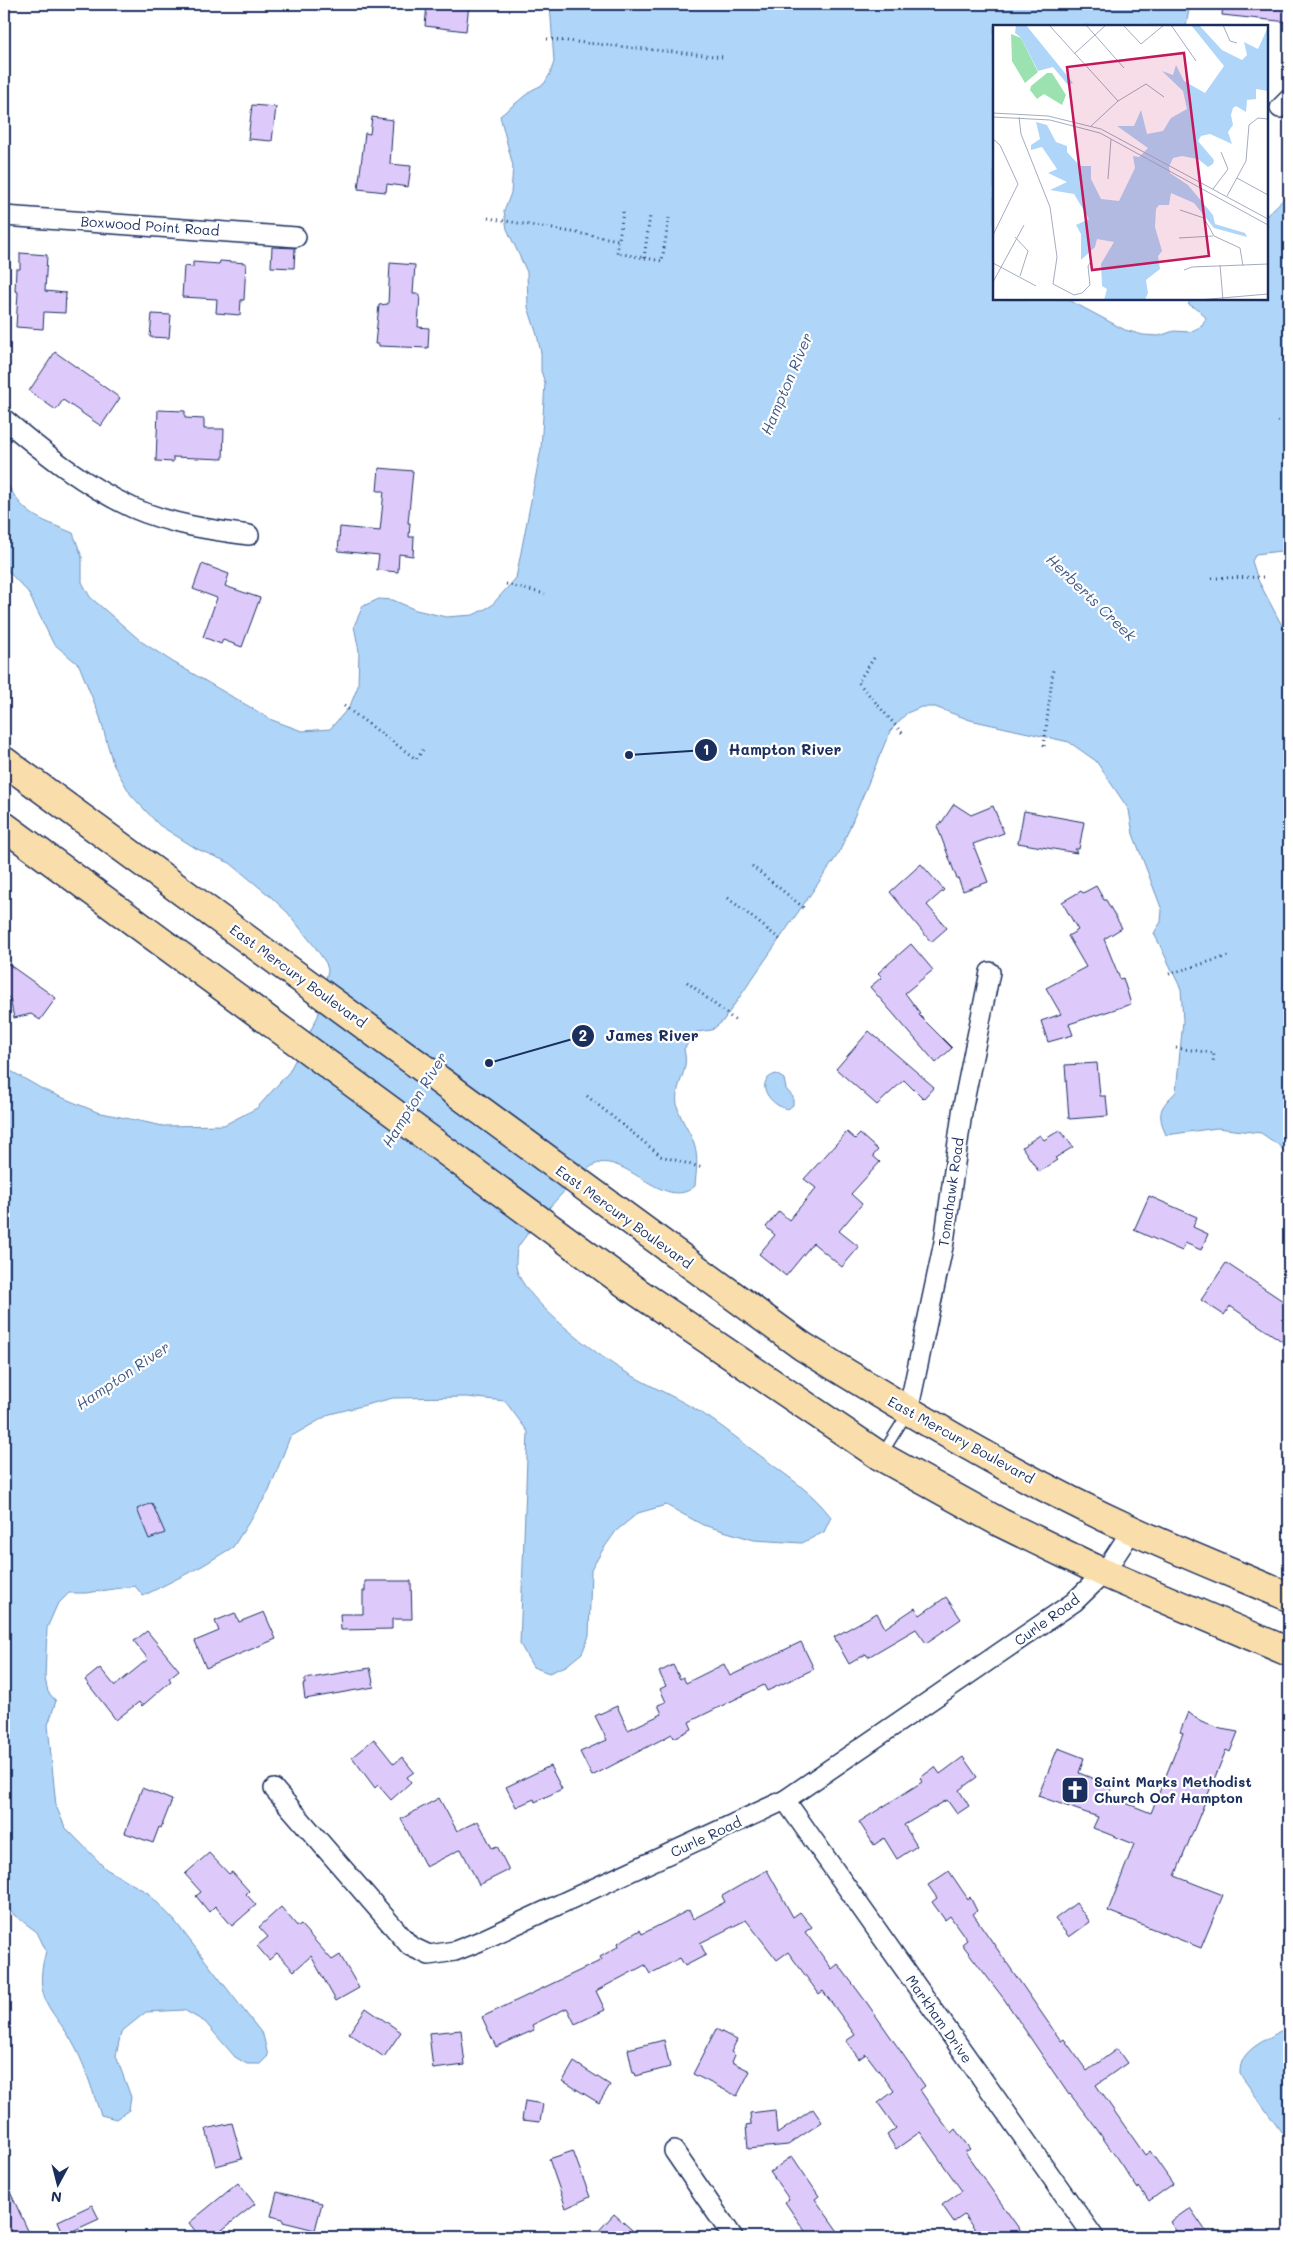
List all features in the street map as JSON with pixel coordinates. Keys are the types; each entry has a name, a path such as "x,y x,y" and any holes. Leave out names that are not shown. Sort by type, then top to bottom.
{"main road":[{"name":"East Mercury Boulevard","path":"4,762 802,1346 908,1412 1022,1474 1132,1530 1289,1597"},
{"path":"4,826 250,1005 565,1240 759,1375 880,1456 1001,1523 1104,1573 1289,1652"}],"street":[{"name":"Boxwood Point Road","path":"4,216 296,237"},
{"path":"4,419 67,470 104,494 135,508 198,528 249,535"},
{"name":"Tomahawk Road","path":"908,1412 944,1242 963,1106 990,972"},
{"name":"Curle Road","path":"274,1790 410,1946 429,1955 455,1951 785,1800 1074,1602 1104,1573 1132,1530"},
{"name":"Markham Drive","path":"785,1800 1094,2237"},
{"path":"674,2151 733,2237"}],"lane":[{"path":"880,1456 908,1412"}],"path":[{"path":"547,38 724,57"},
{"path":"623,212 617,253 662,261 669,218"},
{"path":"644,258 650,216"},
{"path":"488,218 619,240"},
{"path":"1278,421 1289,422"},
{"path":"1212,578 1267,577"},
{"path":"506,584 545,594"},
{"path":"874,658 858,682 902,733"},
{"path":"1044,746 1053,670"},
{"path":"344,706 416,759 423,750"},
{"path":"752,866 804,908"},
{"path":"728,898 782,941"},
{"path":"1169,974 1228,956"},
{"path":"687,982 737,1022"},
{"path":"1176,1048 1214,1053 1213,1063"},
{"path":"586,1096 661,1156 703,1168"}],"water":[{"name":"Herberts Creek","path":"550,4 1190,4 1186,25 993,25 993,300 1069,300 1125,330 1143,335 1159,336 1174,331 1190,332 1202,326 1206,318 1199,310 1188,304 1191,300 1268,300 1268,214 1289,194 1289,550 1256,554 1252,561 1258,580 1289,639 1289,1158 1280,1146 1261,1133 1217,1128 1166,1135 1161,1121 1161,1111 1166,1102 1176,1092 1183,1021 1181,989 1154,933 1161,922 1162,910 1133,834 1129,810 1096,761 1069,742 970,720 935,707 921,707 907,713 890,731 839,853 723,1021 712,1030 696,1032 684,1049 685,1067 678,1088 677,1101 680,1114 696,1149 695,1186 683,1192 670,1192 616,1165 604,1163 592,1166 563,1192 542,1216 518,1247 516,1253 516,1266 520,1278 530,1293 560,1323 622,1370 711,1419 801,1486 831,1517 824,1532 802,1543 754,1540 703,1525 666,1505 638,1513 616,1531 591,1570 589,1636 582,1653 566,1666 549,1673 533,1667 520,1644 528,1432 505,1401 467,1397 393,1398 330,1414 290,1437 269,1491 233,1547 202,1566 143,1596 135,1586 86,1593 69,1593 57,1605 47,1628 45,1678 48,1692 56,1701 48,1725 56,1806 65,1827 106,1869 148,1893 174,1920 263,2035 268,2056 260,2064 247,2064 235,2057 205,2022 184,2010 146,2012 121,2032 116,2056 131,2097 129,2110 116,2119 101,2115 80,2057 48,2005 42,1983 42,1969 46,1951 37,1932 14,1915 4,1904 4,1067 44,1090 97,1112 163,1126 224,1125 257,1108 289,1072 318,1016 328,970 326,963 315,947 288,913 271,897 230,863 197,849 159,825 131,795 113,764 100,717 79,665 53,643 28,592 4,567 4,478 18,500 32,514 73,533 82,557 82,582 90,597 142,642 272,720 302,731 330,729 350,706 358,686 359,651 354,626 363,606 379,599 393,600 416,610 446,617 473,615 491,606 516,578 541,449 545,383 541,371 541,353 537,335 528,307 527,272 507,229 504,211 511,193 513,166 500,116 532,90 544,84 554,62"},
{"path":"776,1074 784,1079 786,1089 793,1097 793,1105 788,1109 770,1099 765,1088 765,1082 769,1077"},
{"path":"1280,2031 1289,2031 1289,2143 1240,2074 1243,2059 1247,2053"}],"building":[{"path":"427,4 469,4 466,31 425,26"},
{"path":"1223,4 1289,5 1288,22 1222,15"},
{"path":"252,105 276,107 272,141 248,139"},
{"path":"372,117 393,120 390,164 411,166 408,187 387,184 386,192 358,189 365,133 370,134"},
{"path":"272,247 295,248 294,268 271,267"},
{"path":"20,253 47,255 45,291 66,293 65,313 44,312 43,329 16,327 18,292 15,291 16,269 20,269"},
{"path":"220,261 246,263 244,300 241,300 240,315 216,313 217,299 182,297 184,266 193,267 193,262 219,264"},
{"path":"390,263 415,265 413,294 420,294 418,327 429,328 428,348 379,346 379,344 375,344 379,305 388,304"},
{"path":"152,314 171,315 169,338 150,337"},
{"path":"55,352 120,398 101,426 63,400 56,410 29,391"},
{"path":"158,410 185,411 185,418 204,419 204,429 224,429 223,459 173,457 173,462 156,461"},
{"path":"379,468 413,471 408,523 410,523 409,537 414,537 413,556 399,554 398,572 377,570 379,555 338,551 340,527 380,531 384,491 377,491"},
{"path":"202,564 229,574 225,586 260,598 242,647 223,640 221,644 203,637 217,598 193,589"},
{"path":"954,804 971,815 993,806 1004,833 973,844 988,882 963,891 937,826 942,822"},
{"path":"1024,811 1084,822 1079,849 1075,849 1077,853 1018,843"},
{"path":"921,864 944,890 927,905 947,928 931,942 890,892"},
{"path":"1096,886 1122,928 1104,939 1120,979 1123,978 1131,1004 1069,1024 1073,1035 1048,1042 1041,1021 1061,1014 1046,988 1086,967 1068,936 1078,930 1062,902 1081,891 1083,893"},
{"path":"911,944 933,970 905,993 920,1013 919,1015 952,1048 936,1063 870,987 882,977 878,973"},
{"path":"4,961 56,998 40,1020 31,1014 14,1018 10,999 4,994"},
{"path":"869,1031 934,1087 923,1099 904,1080 877,1105 836,1069"},
{"path":"1097,1063 1100,1096 1106,1096 1108,1116 1069,1119 1065,1065"},
{"path":"1060,1130 1073,1147 1055,1158 1057,1160 1039,1172 1022,1147 1040,1135 1044,1140"},
{"path":"847,1132 855,1139 860,1134 878,1150 873,1156 880,1162 851,1194 862,1204 839,1231 859,1247 842,1267 813,1243 786,1276 759,1254 775,1235 766,1227 779,1211 789,1220 816,1188 804,1179"},
{"path":"1149,1196 1197,1217 1193,1227 1208,1234 1201,1250 1185,1243 1182,1251 1134,1230"},
{"path":"1226,1263 1289,1305 1289,1346 1230,1306 1224,1315 1201,1300"},
{"path":"152,1503 165,1533 149,1539 137,1509"},
{"path":"365,1581 411,1581 412,1619 392,1619 392,1629 341,1630 340,1614 363,1614"},
{"path":"946,1597 961,1619 926,1643 916,1629 868,1657 866,1654 849,1664 834,1637 877,1613 885,1628 915,1608 920,1615"},
{"path":"264,1612 276,1639 206,1668 195,1641 219,1631 215,1621 235,1613 239,1622"},
{"path":"147,1631 179,1670 169,1678 171,1681 142,1706 139,1702 116,1720 85,1680 100,1668 115,1686 148,1659 134,1641"},
{"path":"801,1642 814,1669 767,1691 764,1685 689,1722 692,1729 674,1738 672,1734 592,1776 580,1752 607,1740 595,1716 617,1706 628,1730 662,1714 658,1705 666,1702 660,1689 666,1686 659,1672 673,1665 680,1679 683,1677 686,1683 724,1664 730,1676"},
{"path":"370,1668 374,1687 305,1699 303,1684 305,1684 305,1679"},
{"name":"Saint Marks Methodist Church Oof Hampton","path":"1188,1712 1201,1722 1221,1729 1238,1732 1230,1752 1226,1750 1175,1876 1223,1895 1201,1948 1108,1911 1134,1844 1093,1828 1098,1817 1038,1796 1058,1748 1084,1758 1079,1773 1112,1786 1108,1796 1151,1813 1183,1733 1180,1732"},
{"path":"374,1739 394,1764 402,1757 414,1772 407,1777 411,1782 391,1800 378,1785 375,1788 352,1757"},
{"path":"963,1757 977,1777 959,1790 969,1806 957,1814 947,1800 904,1825 917,1846 897,1859 884,1838 874,1845 859,1822 922,1782 920,1778 935,1767 940,1774"},
{"path":"550,1766 562,1789 535,1802 534,1799 516,1807 506,1787"},
{"path":"142,1788 172,1800 153,1843 125,1833"},
{"path":"439,1798 457,1831 478,1821 492,1848 497,1846 509,1870 479,1885 461,1849 426,1867 401,1819"},
{"path":"209,1853 229,1874 232,1872 249,1891 246,1894 256,1905 232,1926 215,1906 209,1912 196,1896 201,1892 185,1874"},
{"path":"767,1870 793,1917 800,1912 812,1927 805,1932 832,1969 838,1964 867,2003 925,2086 920,2090 951,2133 955,2129 970,2149 965,2152 1025,2237 980,2237 964,2215 954,2222 942,2205 962,2191 920,2132 896,2149 887,2135 896,2128 878,2103 894,2091 866,2054 859,2059 846,2041 855,2035 823,1991 819,1994 788,1952 777,1960 746,1920 700,1943 706,1955 685,1966 680,1958 650,1974 645,1965 596,1991 605,2010 575,2024 567,2008 532,2025 534,2030 496,2047 482,2017 602,1960 600,1957 619,1946 618,1943 640,1930 642,1934 689,1910 693,1919 725,1902 722,1896"},
{"path":"949,1871 968,1899 970,1897 977,1911 973,1914 1061,2041 1064,2039 1087,2071 1117,2049 1127,2063 1096,2085 1145,2155 1150,2151 1173,2184 1149,2201 1139,2187 1138,2189 1096,2128 1069,2095 1004,1999 962,1944 967,1940 950,1916 945,1920 932,1902 937,1898 928,1885"},
{"path":"1076,1903 1090,1922 1069,1937 1055,1919"},
{"path":"281,1907 298,1927 301,1925 332,1960 340,1955 359,1988 336,2001 311,1956 294,1971 277,1953 269,1960 257,1946 268,1937 259,1927"},
{"path":"366,2008 401,2032 384,2057 349,2033"},
{"path":"716,2029 737,2040 731,2052 735,2055 732,2062 750,2071 737,2096 693,2074"},
{"path":"461,2030 465,2065 433,2069 429,2033"},
{"path":"664,2040 670,2067 636,2076 633,2073 628,2049"},
{"path":"574,2062 610,2085 599,2103 563,2081"},
{"path":"525,2101 543,2104 540,2122 522,2120"},
{"path":"813,2109 822,2122 788,2145 748,2149 746,2126 751,2125 750,2113 775,2110 777,2134"},
{"path":"232,2123 242,2159 216,2166 206,2129"},
{"path":"573,2151 590,2197 566,2208 549,2159"},
{"path":"792,2156 819,2196 815,2199 842,2237 809,2237 785,2202 789,2199 770,2172"},
{"path":"4,2179 31,2237 4,2237"},
{"path":"238,2183 255,2204 213,2237 200,2237 189,2223"},
{"path":"277,2192 322,2203 315,2230 283,2222 283,2219 271,2216"},
{"path":"92,2205 99,2219 64,2235 58,2221"},
{"path":"1190,2208 1210,2237 1180,2237 1170,2222"},
{"path":"614,2214 640,2237 593,2237"}],"place":[{"name":"Hampton River","path":"629,755"},
{"name":"James River","path":"489,1063"},
{"name":"Saint Marks Methodist Church Oof Hampton","path":"1075,1790"}]}
